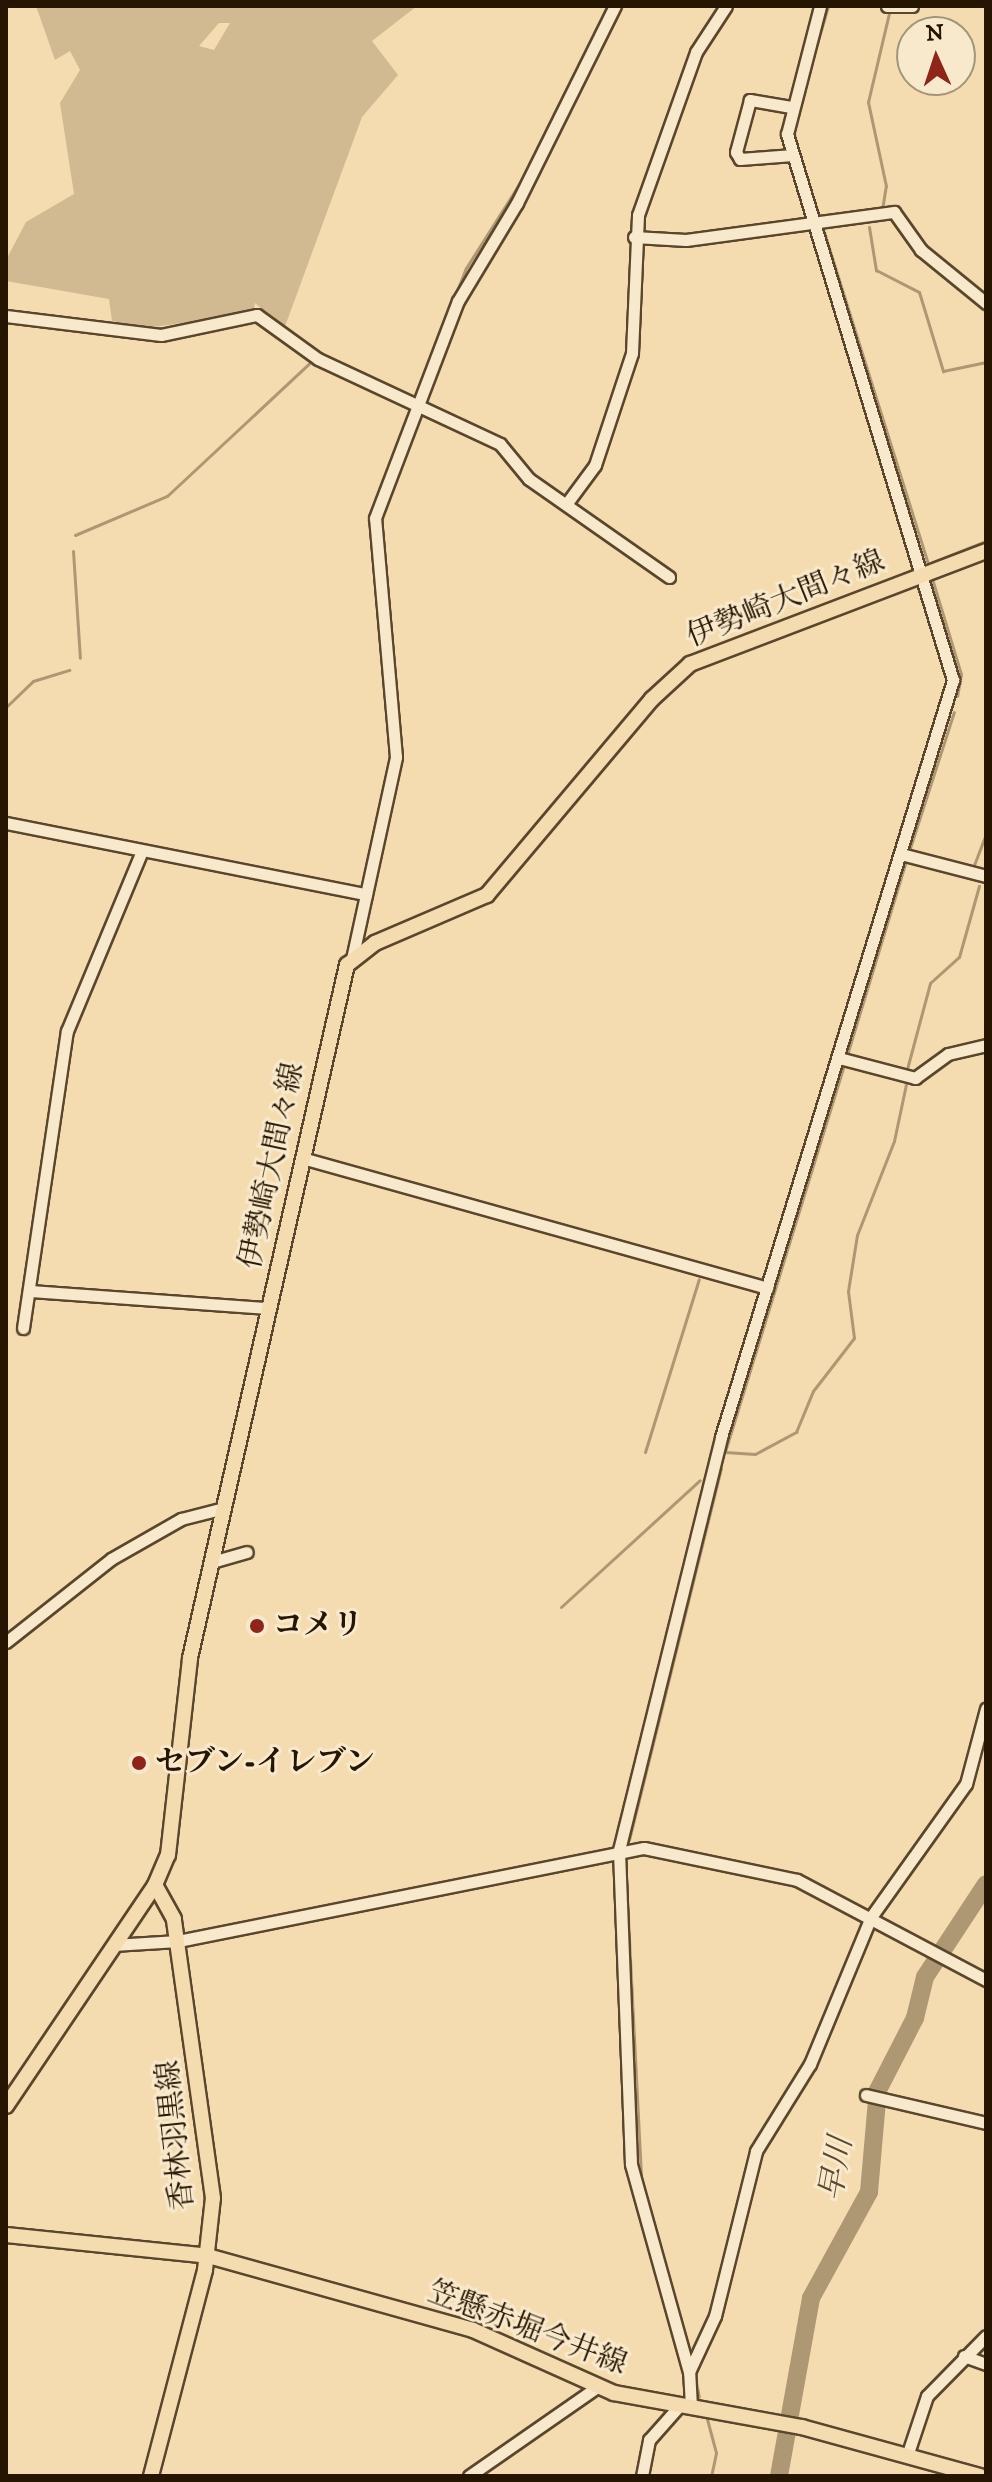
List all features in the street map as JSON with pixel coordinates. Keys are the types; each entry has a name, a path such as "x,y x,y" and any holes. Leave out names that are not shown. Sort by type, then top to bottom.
{"main road":[{"name":"伊勢崎大間々線","path":"6,2106 155,1885 173,1838 185,1680 340,981 352,959 487,895 652,699 690,664 986,551"},
{"name":"香林羽黒線","path":"151,2476 208,2256 212,2170 172,1908 155,1885"},
{"name":"笠懸赤堀今井線","path":"6,2235 208,2256 473,2330 597,2387 802,2427 980,2476"}],"street":[{"path":"352,959 396,757 373,527 477,261 502,232 615,6"},
{"path":"567,503 595,465 632,353 634,237 696,52 726,6"},
{"path":"689,2372 631,2164 619,1850 718,1448 953,680 793,155 791,107 820,6"},
{"path":"887,6 912,6"},
{"path":"791,107 750,100 736,152 740,159 793,155"},
{"path":"634,237 686,240 894,212 921,250 986,303"},
{"path":"6,316 161,335 257,315 318,359 418,409 500,444 529,479 669,577"},
{"path":"6,823 141,853 366,894"},
{"path":"23,1328 67,1031 141,853"},
{"path":"901,854 986,876"},
{"path":"839,1058 915,1078 956,1050 986,1045"},
{"path":"302,1158 767,1288"},
{"path":"29,1291 269,1308"},
{"path":"6,1642 111,1559 181,1519 224,1508"},
{"path":"212,1562 247,1552"},
{"path":"642,2476 649,2440 686,2406 689,2372 715,2316 756,2151 810,2064 871,1917 966,1784 986,1709"},
{"path":"113,1945 178,1941 549,1871 619,1850 665,1850 797,1880 986,1980"},
{"path":"866,2095 986,2123"},
{"path":"907,2456 927,2396 986,2336"},
{"path":"964,2356 986,2364"},
{"path":"469,2476 597,2387"}],"shaded area":[{"path":"36,6 417,6 372,41 398,75 362,117 284,329 255,303 253,313 146,328 112,321 109,299 6,281 6,260 26,222 74,194 60,103 80,70 70,51 55,60","holes":["219,23 230,23 214,50 199,46"]}],"waterway":[{"path":"600,25 608,6"},
{"path":"809,71 828,6"},
{"path":"882,210 886,186 868,102 889,13"},
{"path":"793,128 796,144"},
{"path":"804,171 819,216"},
{"path":"432,355 466,268 523,178"},
{"path":"869,227 876,270 919,292 943,371 986,362"},
{"path":"824,232 927,561"},
{"path":"75,535 167,496 314,359"},
{"path":"933,562 986,541"},
{"path":"73,551 80,658"},
{"path":"933,582 961,674 957,696"},
{"path":"6,707 33,681 69,670"},
{"path":"909,851 954,712"},
{"path":"974,865 986,833"},
{"path":"847,1055 905,864"},
{"path":"907,1069 930,983 959,957 979,886"},
{"path":"843,1068 725,1452 755,1454 796,1432 813,1391 854,1338 848,1291 857,1235 894,1141 906,1084"},
{"path":"645,1452 699,1279"},
{"path":"629,1840 721,1468"},
{"path":"561,1607 700,1480"},
{"path":"625,1860 641,2179"},
{"name":"早川","path":"779,2476 811,2298 869,2192 878,2090 915,2018 925,1977 986,1884"},
{"path":"662,2256 691,2355"},
{"path":"696,2382 699,2397"},
{"path":"707,2419 716,2453 711,2476"}],"place":[{"name":"コメリ","path":"257,1626"},
{"name":"セブン-イレブン","path":"139,1763"}]}
